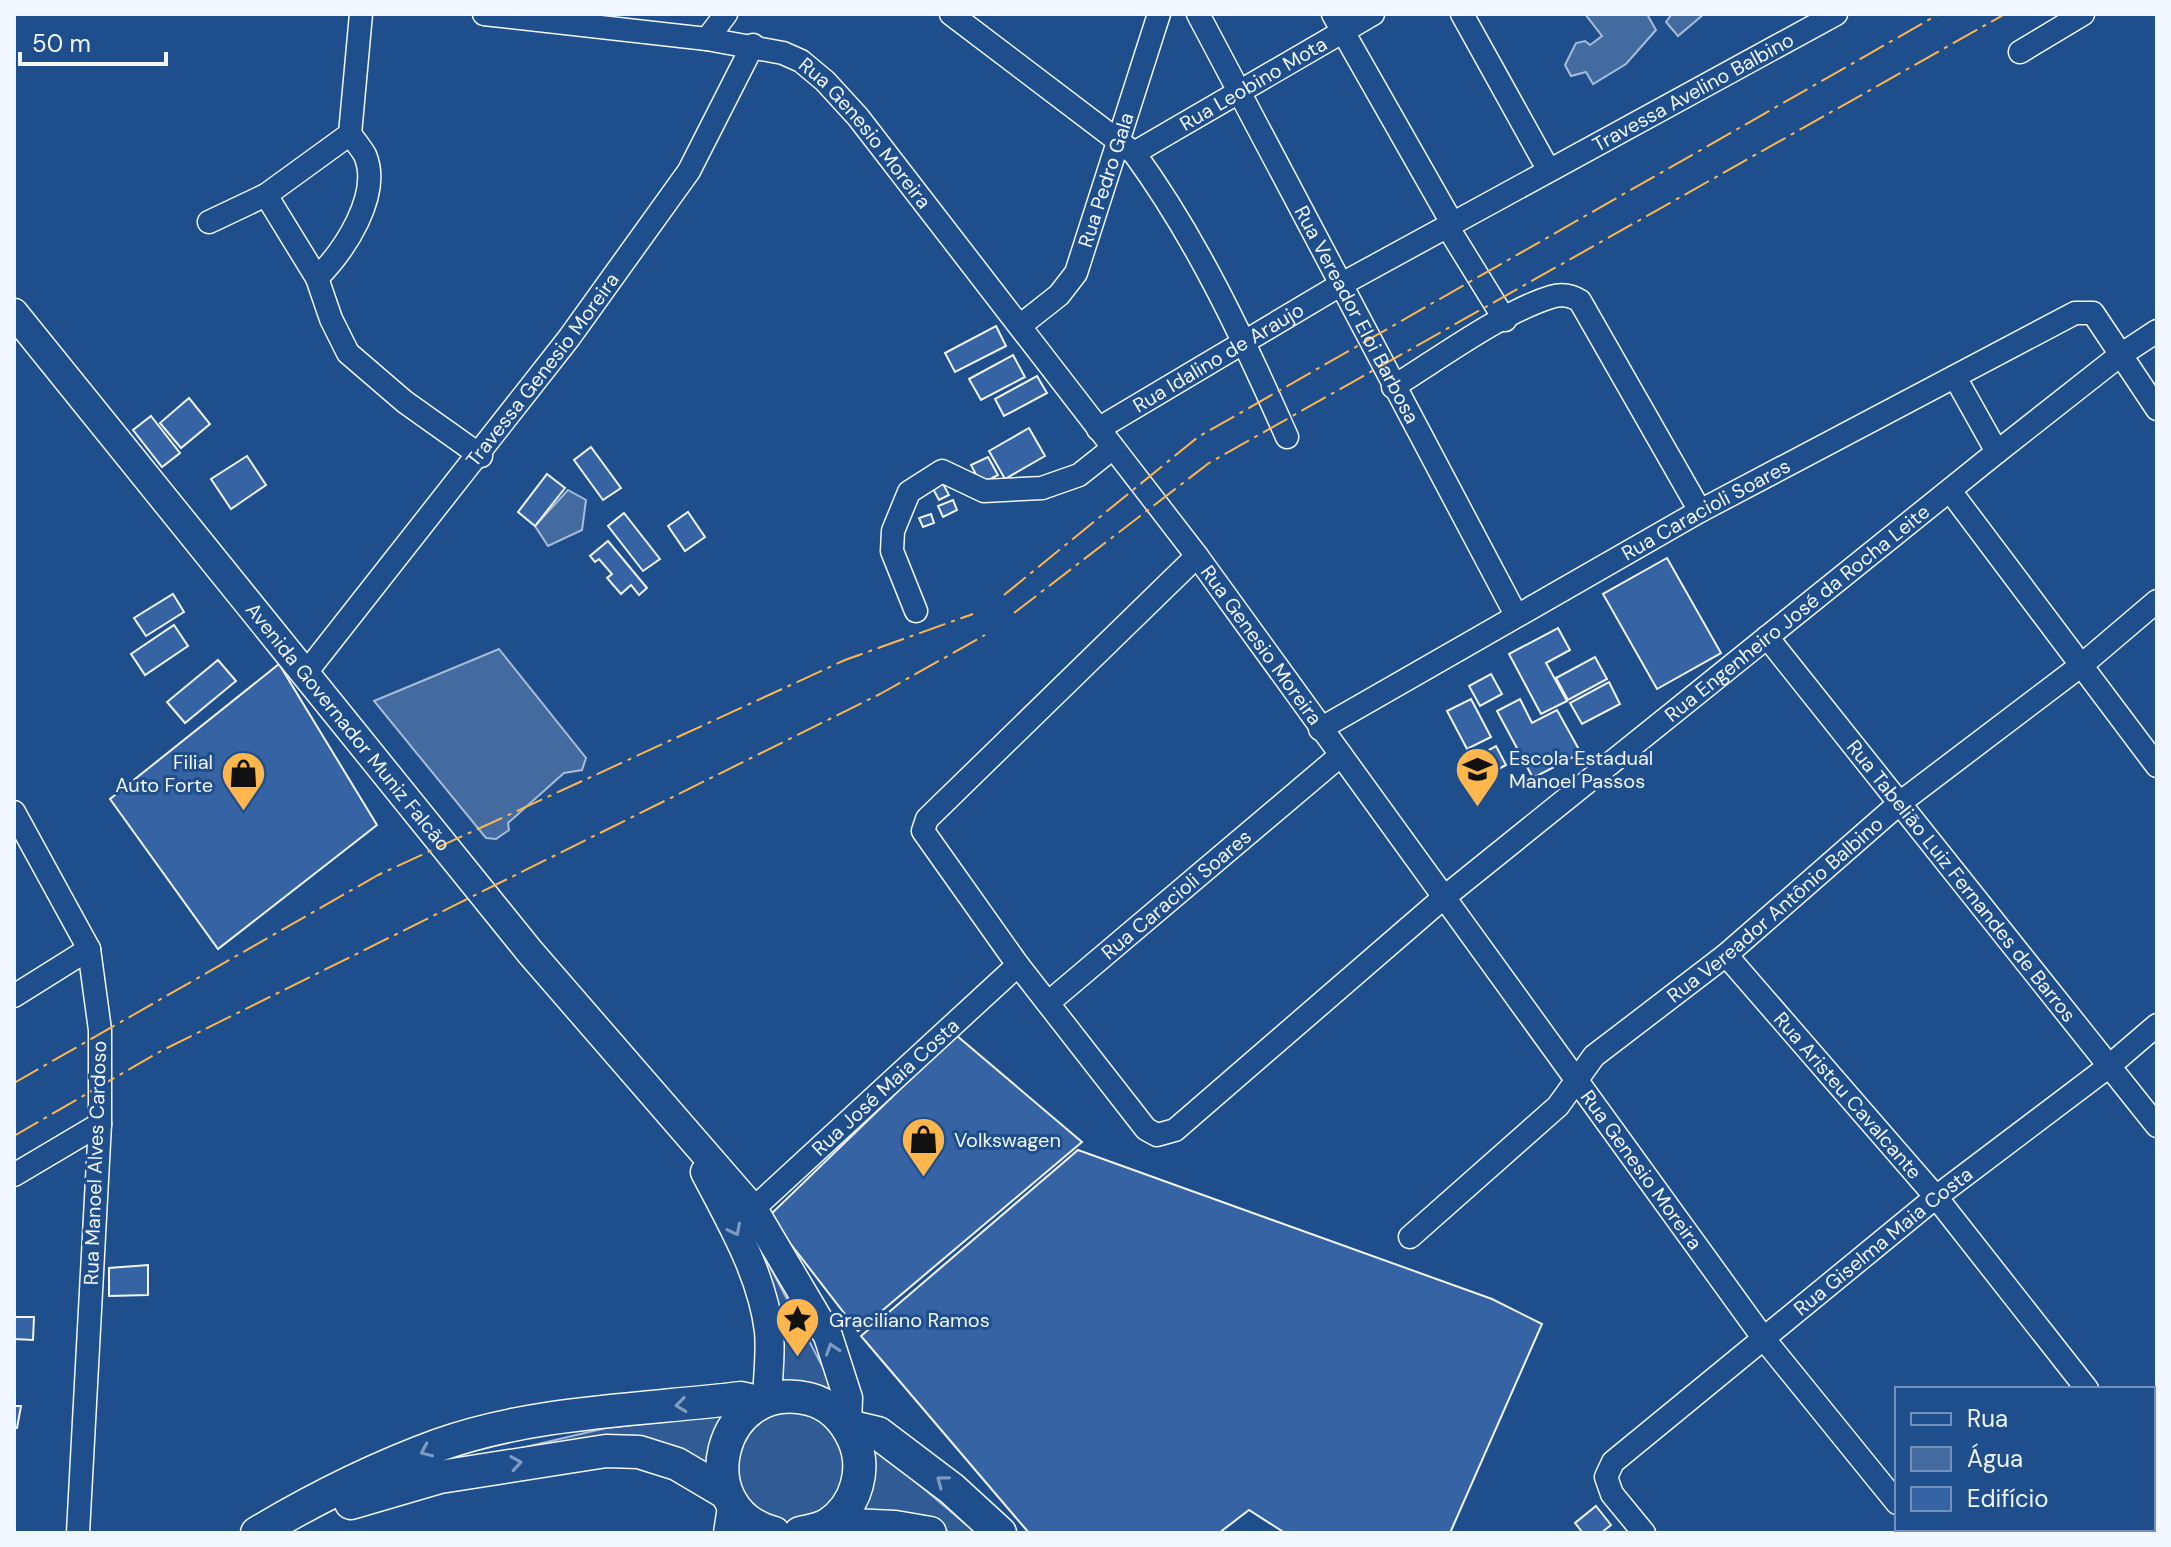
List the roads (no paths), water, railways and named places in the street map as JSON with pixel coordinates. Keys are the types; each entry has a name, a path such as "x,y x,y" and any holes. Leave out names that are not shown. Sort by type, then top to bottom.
{"highway":[{"path":"257,1533 306,1504 440,1445 531,1422 741,1398 762,1400 797,1396 818,1402 847,1426 858,1449 860,1470 850,1501 822,1529"},
{"path":"728,1496 721,1473 728,1434 762,1400"},
{"path":"847,1426 878,1433 952,1489 1000,1533"},
{"path":"282,1533 335,1507 440,1477 606,1451 639,1452 677,1464 728,1496 752,1524 774,1533"},
{"path":"822,1529 895,1527 930,1533"}],"main road":[{"name":"Avenida Governador Muniz Falcão","path":"14,313 530,952 753,1209 828,1336 848,1398 847,1426"},
{"name":"Avenida Governador Muniz Falcão","path":"686,1135 747,1254 765,1310 769,1335 762,1400"}],"street":[{"path":"317,278 331,264 357,221 370,184 365,156 350,134 361,14"},
{"name":"Rua Genesio Moreira","path":"484,14 753,45 801,61 825,81 858,117 1021,325 1197,556 1442,899 1577,1078 1764,1339 1895,1501"},
{"path":"707,39 726,14"},
{"path":"951,14 1127,147 1153,179 1245,342 1287,437"},
{"name":"Rua Pedro Gala","path":"1021,325 1059,295 1076,273 1127,147 1159,14"},
{"name":"Rua Vereador Eloi Barbosa","path":"1198,14 1516,615"},
{"name":"Rua Leobino Mota","path":"1127,147 1239,89 1338,23 1373,14"},
{"path":"1462,14 1548,169"},
{"name":"Travessa Avelino Balbino","path":"1548,169 1836,14"},
{"path":"2020,52 2083,14"},
{"path":"1338,23 1505,320"},
{"name":"Travessa Genesio Moreira","path":"305,674 481,456 689,171 753,45"},
{"path":"209,222 266,195 350,134"},
{"name":"Rua Idalino de Araujo","path":"1098,429 1340,285 1548,169"},
{"path":"266,195 317,278 331,319 348,353 405,402 481,456"},
{"path":"1393,387 1505,320 1551,297 1571,295 1580,301 1700,511"},
{"name":"Rua Caracioli Soares","path":"1320,729 1700,511 2075,313 2093,313 2119,356"},
{"name":"Rua Engenheiro José da Rocha Leite","path":"1048,1003 1146,1129 1157,1135 1175,1130 1442,899 1997,452 2119,356 2157,331"},
{"path":"2119,356 2157,409"},
{"path":"1955,377 1997,452"},
{"path":"916,611 892,551 893,531 909,492 942,471 984,491 1042,488 1079,475 1113,448"},
{"path":"1951,492 2157,766"},
{"path":"1048,1003 923,831 927,819 1197,556"},
{"name":"Rua Vereador Antônio Balbino","path":"1410,1237 1558,1106 1594,1056 1726,955 1901,802 2083,664 2157,601"},
{"name":"Rua Tabelião Luiz Fernandes de Barros","path":"1767,637 2157,1126"},
{"name":"Rua Caracioli Soares","path":"1048,1003 1341,755"},
{"name":"Rua Manoel Alves Cardoso","path":"14,812 89,949 100,1030 100,1124 78,1533"},
{"path":"14,996 89,949"},
{"name":"Rua Aristeu Cavalcante","path":"1726,955 1936,1197 2085,1387"},
{"name":"Rua José Maia Costa","path":"753,1209 1018,965"},
{"name":"Rua Giselma Maia Costa","path":"1644,1533 1612,1494 1606,1477 1613,1462 1936,1197 2108,1067 2157,1025"},
{"path":"14,1175 100,1124"},
{"path":"725,1533 728,1496"}],"water":[{"path":"1585,14 1647,14 1656,30 1626,64 1593,84 1586,72 1571,76 1565,65 1576,43 1585,41 1590,45 1602,36"},
{"path":"1672,14 1704,14 1678,36 1666,22"},
{"path":"568,490 586,500 582,530 548,546 535,526"},
{"path":"499,649 586,758 582,770 564,773 508,823 509,830 496,839 486,838 374,701"}],"place":[{"name":"Escola Estadual Manoel Passos","path":"1478,809"},
{"name":"Filial Auto Forte","path":"244,812"},
{"name":"Volkswagen","path":"923,1179"},
{"name":"Graciliano Ramos","path":"798,1359"}]}
